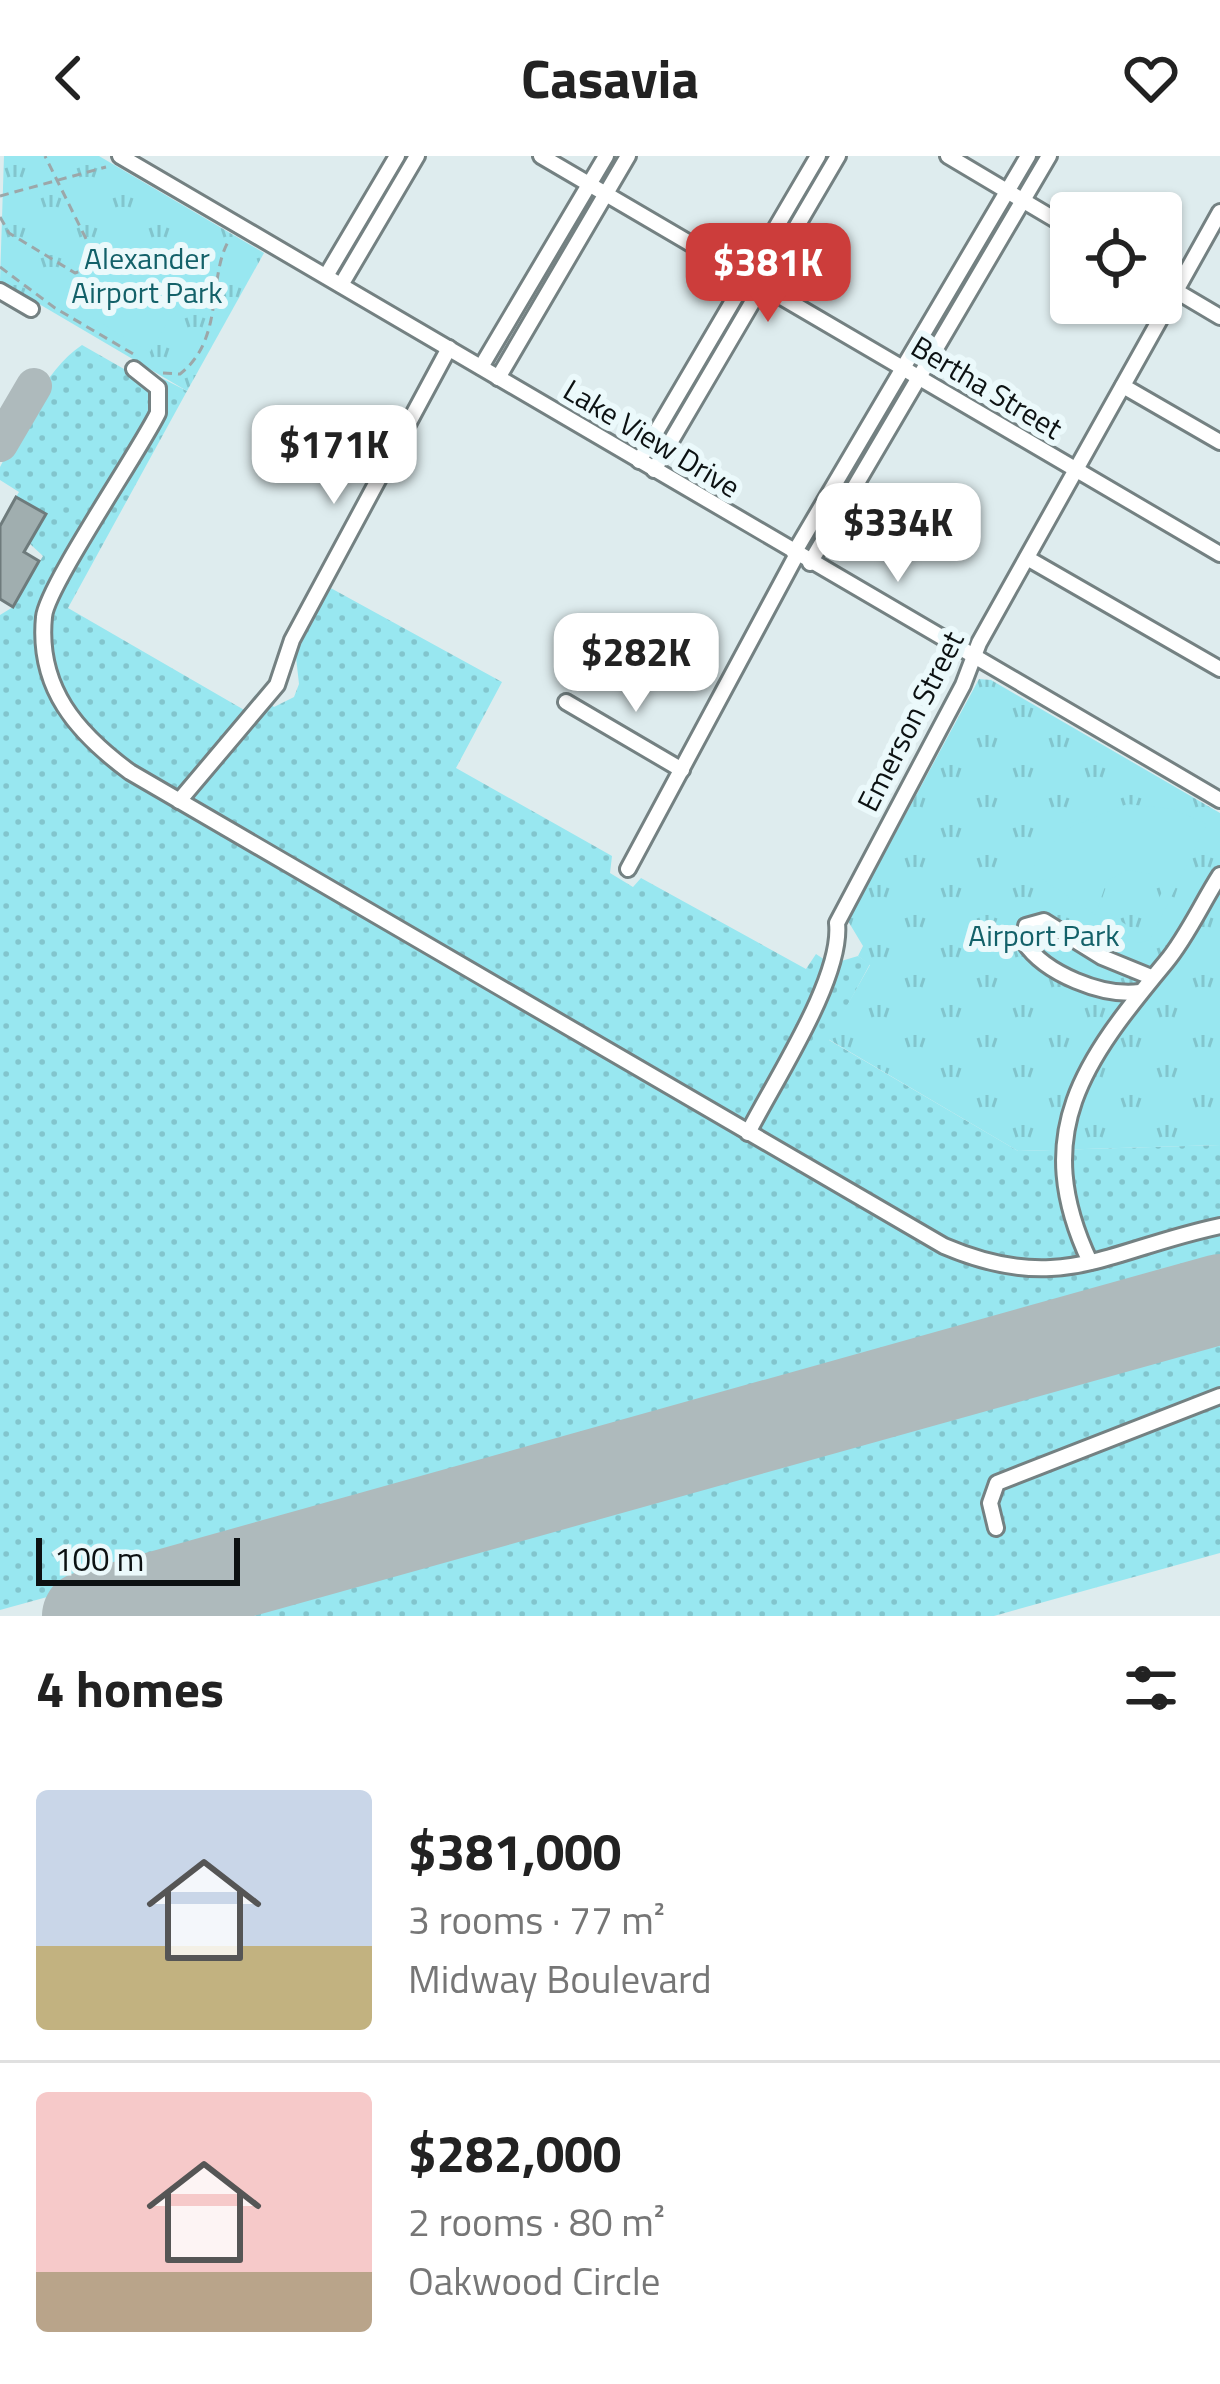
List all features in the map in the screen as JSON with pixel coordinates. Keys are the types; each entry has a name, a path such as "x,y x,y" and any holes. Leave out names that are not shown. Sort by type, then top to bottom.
{"street":[{"name":"Lake View Drive","path":"120,156 1220,800"},
{"path":"326,276 397,156"},
{"path":"341,284 417,156"},
{"name":"Bertha Street","path":"541,156 1220,554"},
{"path":"481,368 606,156"},
{"path":"498,378 628,156"},
{"path":"639,461 818,156"},
{"path":"654,470 838,156"},
{"path":"948,156 1050,216"},
{"path":"628,869 903,368 1028,156"},
{"path":"800,556 919,377 1049,156"},
{"name":"Emerson Street","path":"1182,280 1220,212"},
{"path":"0,291 31,309"},
{"path":"1182,295 1220,317"},
{"name":"Emerson Street","path":"748,1132 839,943 837,923 1027,558 1158,324"},
{"path":"179,801 277,685 292,640 449,348"},
{"path":"139,365 156,384 160,409 43,613 48,672 63,709 88,741 179,801 944,1246 983,1263 1024,1271 1090,1262 1220,1226"},
{"path":"1123,386 1220,442"},
{"path":"1027,558 1220,669"},
{"path":"566,702 682,770"},
{"path":"1090,1262 1064,1180 1062,1137 1075,1098 1220,875"},
{"path":"1140,992 1106,992 1043,959 1024,942 1026,926 1037,920 1056,926 1102,957 1151,976"},
{"path":"996,1528 990,1503 997,1483 1220,1396"}],"path":[{"path":"0,218 9,232 75,273 99,265 45,156"},
{"path":"0,196 106,167"},
{"path":"157,370 175,376 194,360 218,306 218,261 229,240"},
{"path":"0,267 139,365"}],"green space":[{"name":"Alexander Airport Park","path":"4,156 99,156 264,253 187,391 0,281"},
{"path":"157,242 200,267 150,352 89,316 126,253 144,263"},
{"path":"82,345 131,373 136,365 187,391 68,608 246,711 256,694 274,707 294,697 299,684 295,648 327,586 502,682 456,768 612,856 610,873 633,887 641,878 806,969 816,954 831,964 858,956 870,964 829,1040 1018,1151 1220,1145 1220,1274 0,1610 0,615 13,607 43,556 29,543 45,514 16,497 19,492 0,480 0,467 45,384"},
{"name":"Airport Park","path":"979,679 991,680 1220,813 1220,1145 1018,1151 828,1039 870,965 858,956 863,946 848,921"},
{"path":"1127,804 1173,809 1207,824 1150,940 1137,943 1030,871 1064,830","holes":["1127,870 1150,874 1163,890 1141,934 1098,907 1107,881"]},
{"path":"1220,1333 1220,1553 994,1616 210,1616"}],"building":[{"path":"16,497 46,514 24,552 39,561 13,607 0,599 0,526"}],"taxiway":[{"path":"0,444 34,386"}],"runway":[{"path":"87,1616 1220,1299"}]}
